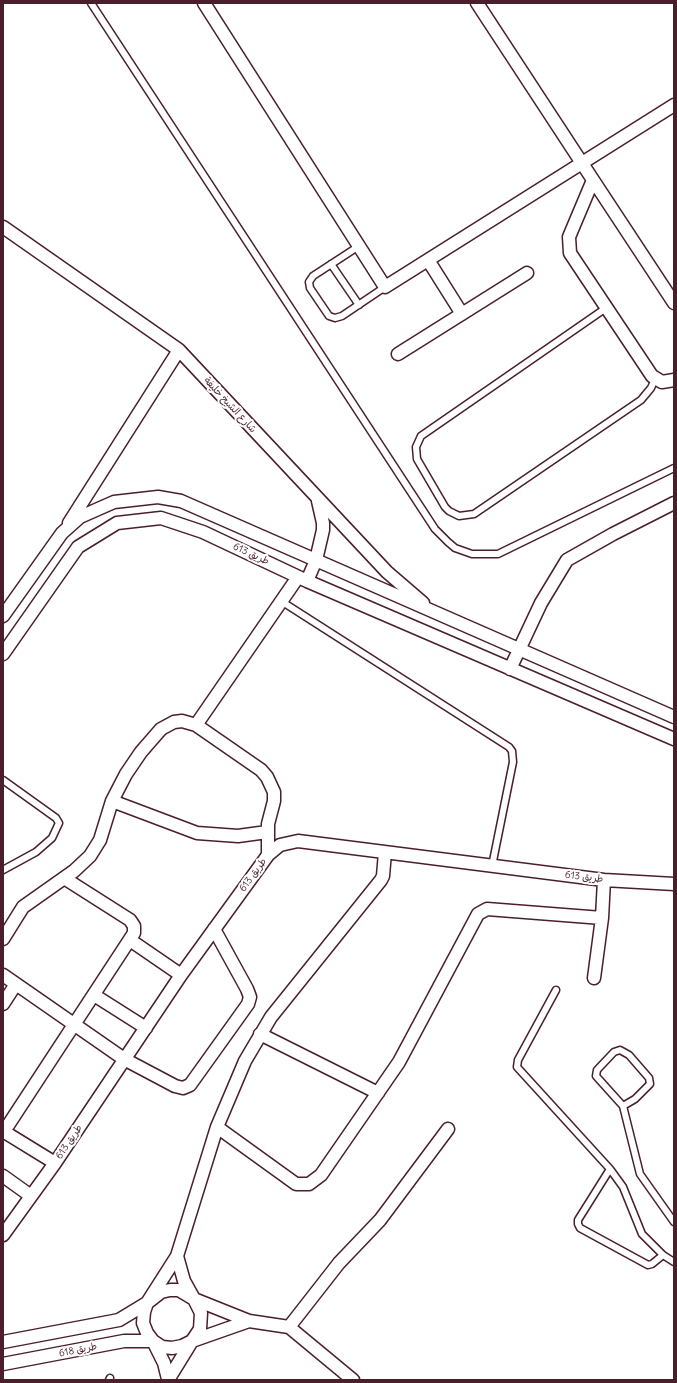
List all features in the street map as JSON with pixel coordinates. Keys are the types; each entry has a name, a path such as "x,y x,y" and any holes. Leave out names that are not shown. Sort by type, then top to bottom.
{"street":[{"path":"204,3 385,287 674,105"},
{"path":"477,3 672,297"},
{"path":"593,180 569,237 569,248 572,257 655,379 662,382 674,380"},
{"name":"شارع الشيخ خليفة","path":"3,227 179,350 387,572 433,612"},
{"path":"428,260 462,314"},
{"path":"398,354 527,273"},
{"path":"62,533 179,350"},
{"name":"طريق 613","path":"3,616 62,533 80,517 114,502 158,497 181,501 674,717"},
{"path":"196,725 281,601 303,579 316,560 323,530 318,500"},
{"path":"510,669 541,603 567,560 613,534 674,503"},
{"name":"طريق 613","path":"3,654 78,547 117,523 161,518 203,532 303,579 674,739"},
{"path":"3,939 23,907 83,864 96,848 104,831 112,801 133,762 161,729 174,722 189,722 196,725 261,770 267,777 274,792 274,801 267,832 268,855"},
{"path":"112,801 197,833 210,836 238,836 267,832"},
{"name":"طريق 613","path":"3,1234 55,1163 181,975 268,855 280,845 298,841 604,880 674,884"},
{"path":"168,1380 164,1363 153,1341 146,1333 143,1323 147,1303 177,1256 217,1127 244,1061 271,1017 381,880 383,876 386,852"},
{"path":"55,1163 3,1132 130,940 134,930 130,920 64,878"},
{"path":"594,978 602,918 604,880"},
{"path":"217,1127 296,1184 309,1184 321,1175 399,1062 478,914 487,909 602,918"},
{"path":"3,975 124,1059 175,1086 183,1088 190,1085 248,1004 250,997 214,929"},
{"path":"130,940 181,975"},
{"path":"3,1004 16,984"},
{"path":"94,995 146,1028"},
{"path":"260,1034 378,1093"},
{"path":"289,1327 340,1263 380,1220 448,1129"},
{"path":"3,1176 31,1196"},
{"path":"168,1380 200,1328 202,1321 201,1313 184,1281 177,1256"},
{"path":"3,1342 119,1320 147,1303 161,1292 179,1290 194,1299 249,1321 289,1327 353,1380"},
{"path":"153,1341 162,1347 172,1348 182,1346 249,1321"},
{"name":"طريق 618","path":"3,1364 124,1341 153,1341"}],"lane":[{"path":"91,3 431,523 448,542 463,552 472,554 498,554 674,468"},
{"path":"359,246 310,279 310,288 327,313 332,317 339,317 385,287"},
{"path":"331,264 358,305"},
{"path":"606,308 421,436 416,447 417,459 445,507 449,511 459,516 474,514 641,400 651,388 655,379"},
{"path":"281,601 509,747 512,751 513,762 492,866"},
{"path":"3,780 56,818 59,823 52,838 36,852 3,870"},
{"path":"556,990 518,1060 517,1067 610,1169 623,1187 631,1203 634,1218 642,1234 663,1255 674,1262"},
{"path":"623,1106 635,1099 650,1084 649,1078 629,1055 620,1050 614,1052 597,1070 596,1076 623,1106 640,1174 674,1222"},
{"path":"610,1169 578,1220 580,1228 648,1265 652,1264 663,1255"}]}
